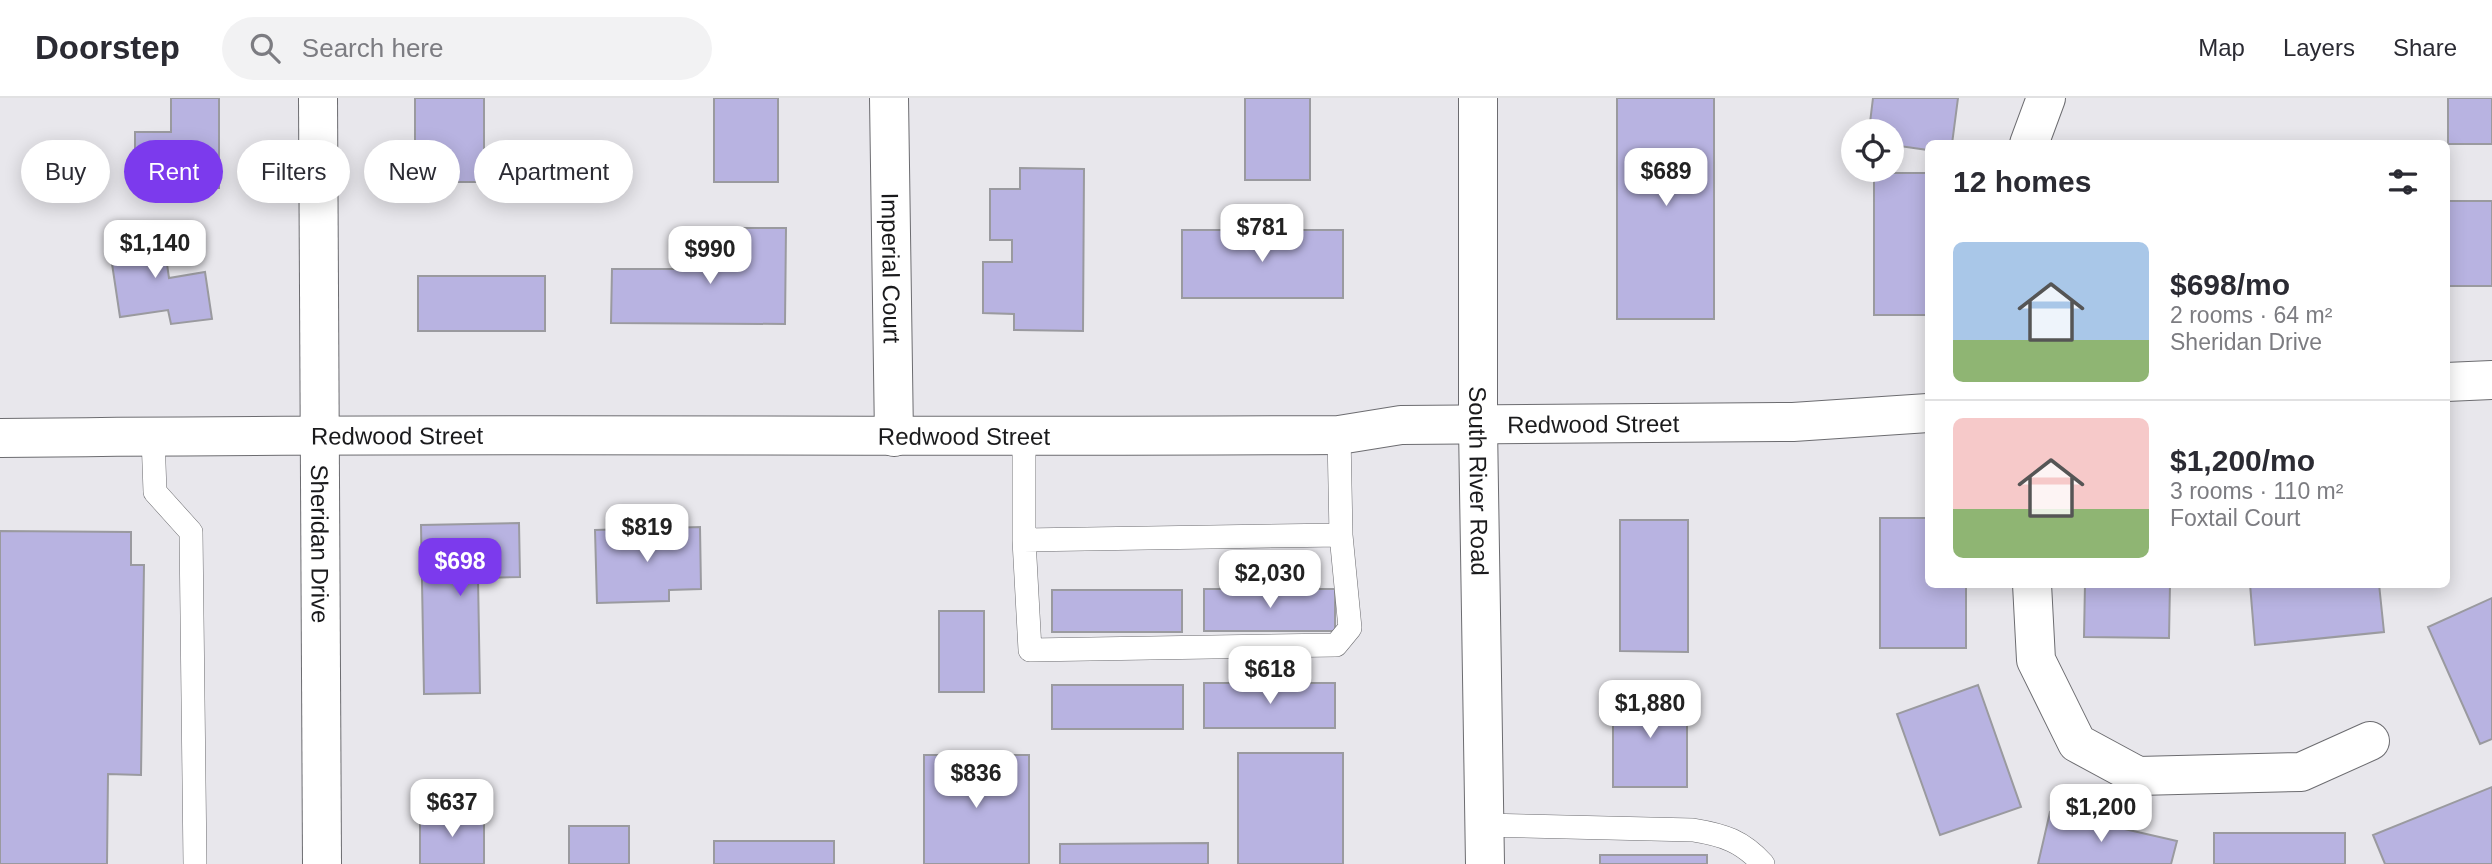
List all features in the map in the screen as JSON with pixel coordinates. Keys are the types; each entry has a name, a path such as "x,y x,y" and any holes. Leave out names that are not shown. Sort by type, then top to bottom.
{"street":[{"name":"Sheridan Drive","path":"318,98 322,864"},
{"name":"Imperial Court","path":"889,98 894,438"},
{"name":"South River Road","path":"1478,98 1478,426 1485,864"},
{"path":"2030,140 2046,98"},
{"path":"2450,382 2492,380"},
{"name":"Redwood Street","path":"0,438 320,434 894,438 1339,435 1401,425 1793,422 1925,413"},
{"path":"2032,588 2036,660 2077,743 2138,776 2301,772 2370,741"}],"lane":[{"path":"1024,437 1024,540 1030,650 1336,645 1350,628 1341,536 1339,435"},
{"path":"153,436 155,492 191,532 195,864"},
{"path":"1024,540 1341,536"},
{"path":"1485,825 1693,830 1726,835 1747,846 1763,864"}],"building":[{"path":"171,98 219,98 219,140 135,140 135,132 171,132"},
{"path":"415,98 484,98 484,140 474,140 474,182 460,182 460,140 415,140"},
{"path":"714,98 778,98 778,182 714,182"},
{"path":"1245,98 1310,98 1310,180 1245,180"},
{"path":"1617,98 1714,98 1714,319 1617,319"},
{"path":"1873,98 1958,98 1953,140 1925,140 1925,150 1904,147 1904,119 1870,119"},
{"path":"2448,98 2492,98 2492,144 2450,144"},
{"path":"1020,168 1084,169 1083,331 1014,330 1014,314 983,313 983,262 1012,262 1012,240 990,240 990,189 1020,189"},
{"path":"1904,173 1925,173 1925,315 1874,315 1874,182 1904,182"},
{"path":"2450,201 2492,201 2492,286 2450,286"},
{"path":"732,228 786,228 785,324 611,323 612,269 683,269 683,251 708,251 708,268 732,269"},
{"path":"162,229 169,278 205,272 212,319 171,324 168,310 120,317 108,237"},
{"path":"1182,230 1343,230 1343,298 1182,298"},
{"path":"418,276 545,276 545,331 418,331"},
{"path":"1880,518 1925,518 1925,588 1966,588 1966,648 1880,648"},
{"path":"1620,520 1688,520 1688,652 1620,651"},
{"path":"519,523 520,577 478,578 480,693 424,694 421,525"},
{"path":"700,527 701,589 669,590 669,601 597,603 595,530"},
{"path":"0,531 131,532 131,565 144,565 141,775 108,774 107,864 0,864"},
{"path":"2085,588 2170,588 2169,638 2084,637"},
{"path":"2250,588 2379,588 2384,632 2255,645"},
{"path":"1204,589 1335,589 1335,631 1204,631"},
{"path":"1052,590 1182,590 1182,632 1052,632"},
{"path":"2492,598 2492,739 2480,744 2428,627"},
{"path":"939,611 984,611 984,692 939,692"},
{"path":"1204,683 1335,683 1335,728 1204,728"},
{"path":"1052,685 1183,685 1183,729 1052,729"},
{"path":"1978,685 2021,807 1940,835 1897,714"},
{"path":"1613,693 1687,693 1687,787 1613,787"},
{"path":"1238,753 1343,753 1343,864 1238,864"},
{"path":"924,755 1029,755 1029,864 924,864"},
{"path":"2492,787 2492,864 2385,864 2373,835"},
{"path":"2050,812 2177,841 2171,864 2038,864"},
{"path":"420,815 484,815 484,864 420,864"},
{"path":"569,826 629,826 629,864 569,864"},
{"path":"2214,833 2345,833 2345,864 2214,864"},
{"path":"714,841 834,841 834,864 714,864"},
{"path":"1208,843 1208,864 1060,864 1060,844"},
{"path":"1600,855 1707,855 1707,864 1600,864"}]}
